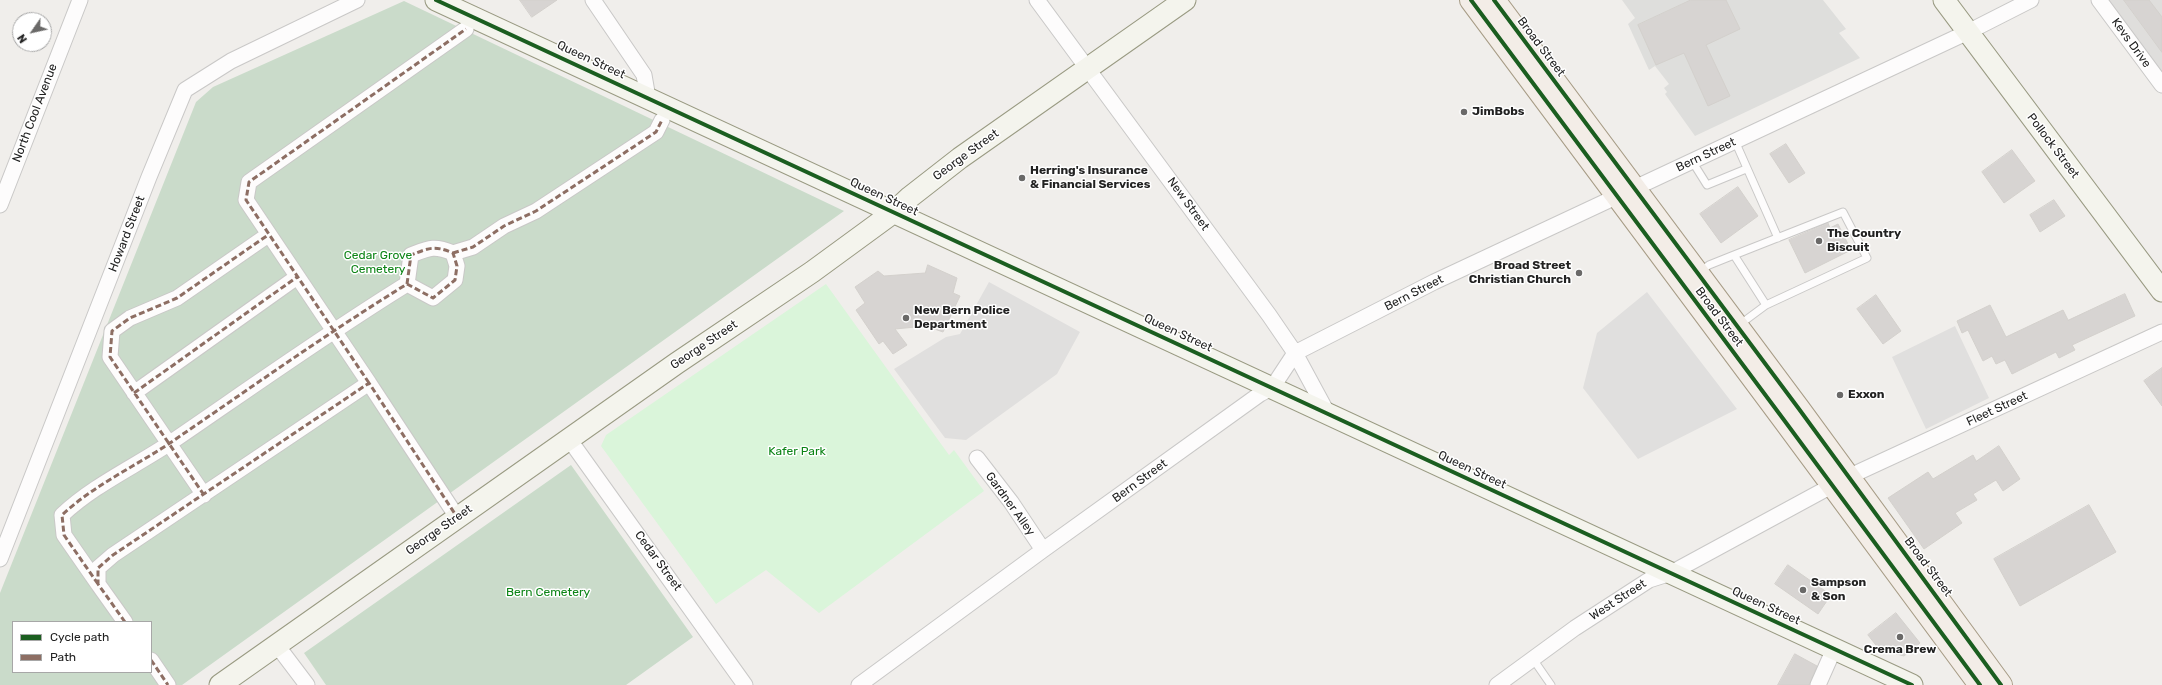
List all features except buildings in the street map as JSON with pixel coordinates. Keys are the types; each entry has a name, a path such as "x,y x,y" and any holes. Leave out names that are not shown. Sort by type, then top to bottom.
{"main road":[{"name":"Broad Street","path":"1471,0 1625,192 1840,481 2002,685"},
{"name":"Broad Street","path":"1494,0 1625,192 1697,273 1737,326 1840,481 1980,685"}],"street":[{"name":"North Cool Avenue","path":"0,205 80,0"},
{"name":"Howard Street","path":"0,559 146,184 185,90 231,61 357,0"},
{"name":"Queen Street","path":"436,0 1908,684"},
{"path":"593,0 644,75 648,98"},
{"name":"New Street","path":"1037,0 1181,194 1295,353 1328,414"},
{"name":"George Street","path":"220,685 276,644 677,363 812,272 894,212 910,197 960,158 1185,0"},
{"name":"Pollock Street","path":"1944,0 2162,291"},
{"name":"Bern Street","path":"859,685 1043,550 1260,394 1272,388 1295,353 1434,282 1968,32 2031,0"},
{"name":"Kevs Drive","path":"2099,0 2162,85"},
{"path":"457,517 246,200 249,182 466,29"},
{"path":"407,284 411,255 429,248 441,248 453,253 473,247 504,226 536,211 656,132 662,120"},
{"path":"204,495 110,357 112,331 130,318 177,298 229,260 268,235"},
{"path":"407,284 433,298 455,280 457,266 453,253"},
{"path":"134,393 297,277"},
{"path":"124,621 64,534 62,515 80,499 169,444 333,330 407,284"},
{"name":"Fleet Street","path":"1840,481 2162,332"},
{"path":"98,584 98,568 113,556 369,383"},
{"name":"Cedar Street","path":"569,439 745,685"},
{"name":"Gardner Alley","path":"977,458 1011,502 1043,550"},
{"name":"West Street","path":"1497,685 1575,628 1649,580 1671,573 1840,481"},
{"path":"276,644 307,685"},
{"path":"1818,685 1834,649"},
{"path":"152,661 168,685"}],"lane":[{"path":"1735,141 1746,169 1778,238"},
{"path":"1692,161 1707,186 1746,169"},
{"path":"1697,273 1709,265 1843,212 1867,258 1766,305 1737,326"},
{"path":"1734,255 1766,305"},
{"path":"1533,659 1551,685"}],"shaded area":[{"path":"1622,0 1823,0 1846,29 1839,33 1860,58 1695,136 1665,94 1667,92 1664,88 1669,84 1655,66 1649,70 1628,24 1635,18"},
{"path":"2108,0 2162,0 2162,73"},
{"path":"989,282 1080,332 1057,374 966,440 945,438 894,369 946,337 960,334"},
{"path":"1647,292 1737,409 1638,459 1583,388 1597,333"},
{"path":"1955,326 1989,398 1926,429 1892,357"}],"green space":[{"name":"Cedar Grove Cemetery","path":"404,1 844,211 182,685 0,685 0,593 196,102 213,87"},
{"name":"Kafer Park","path":"826,284 949,455 954,450 984,491 819,613 766,570 716,604 601,446 606,435"},
{"name":"Bern Cemetery","path":"571,465 693,637 626,685 326,685 304,653"}],"marked path":[{"path":"369,383 246,200 249,182 466,29"},
{"path":"453,253 473,247 504,226 536,211 656,132 662,120"},
{"path":"204,495 110,357 112,331 130,318 177,298 268,235"},
{"path":"98,584 64,535 62,515 87,494 170,443 317,342 407,284 433,298 455,280 457,266 453,253 432,248 411,255 407,284"},
{"path":"134,393 297,277"},
{"path":"124,621 98,584 98,568 113,555 369,383 457,517"},
{"path":"152,661 168,685"}],"cycle path":[{"path":"436,0 1912,685"},
{"path":"1471,0 1980,685"},
{"path":"1494,0 1799,409 2001,685"}],"place":[{"name":"JimBobs","path":"1464,112"},
{"name":"Herring's Insurance & Financial Services","path":"1022,178"},
{"name":"The Country Biscuit","path":"1819,241"},
{"name":"Broad Street Christian Church","path":"1579,273"},
{"name":"New Bern Police Department","path":"906,318"},
{"name":"Exxon","path":"1840,395"},
{"name":"Sampson & Son","path":"1803,590"},
{"name":"Crema Brew","path":"1900,637"}]}
